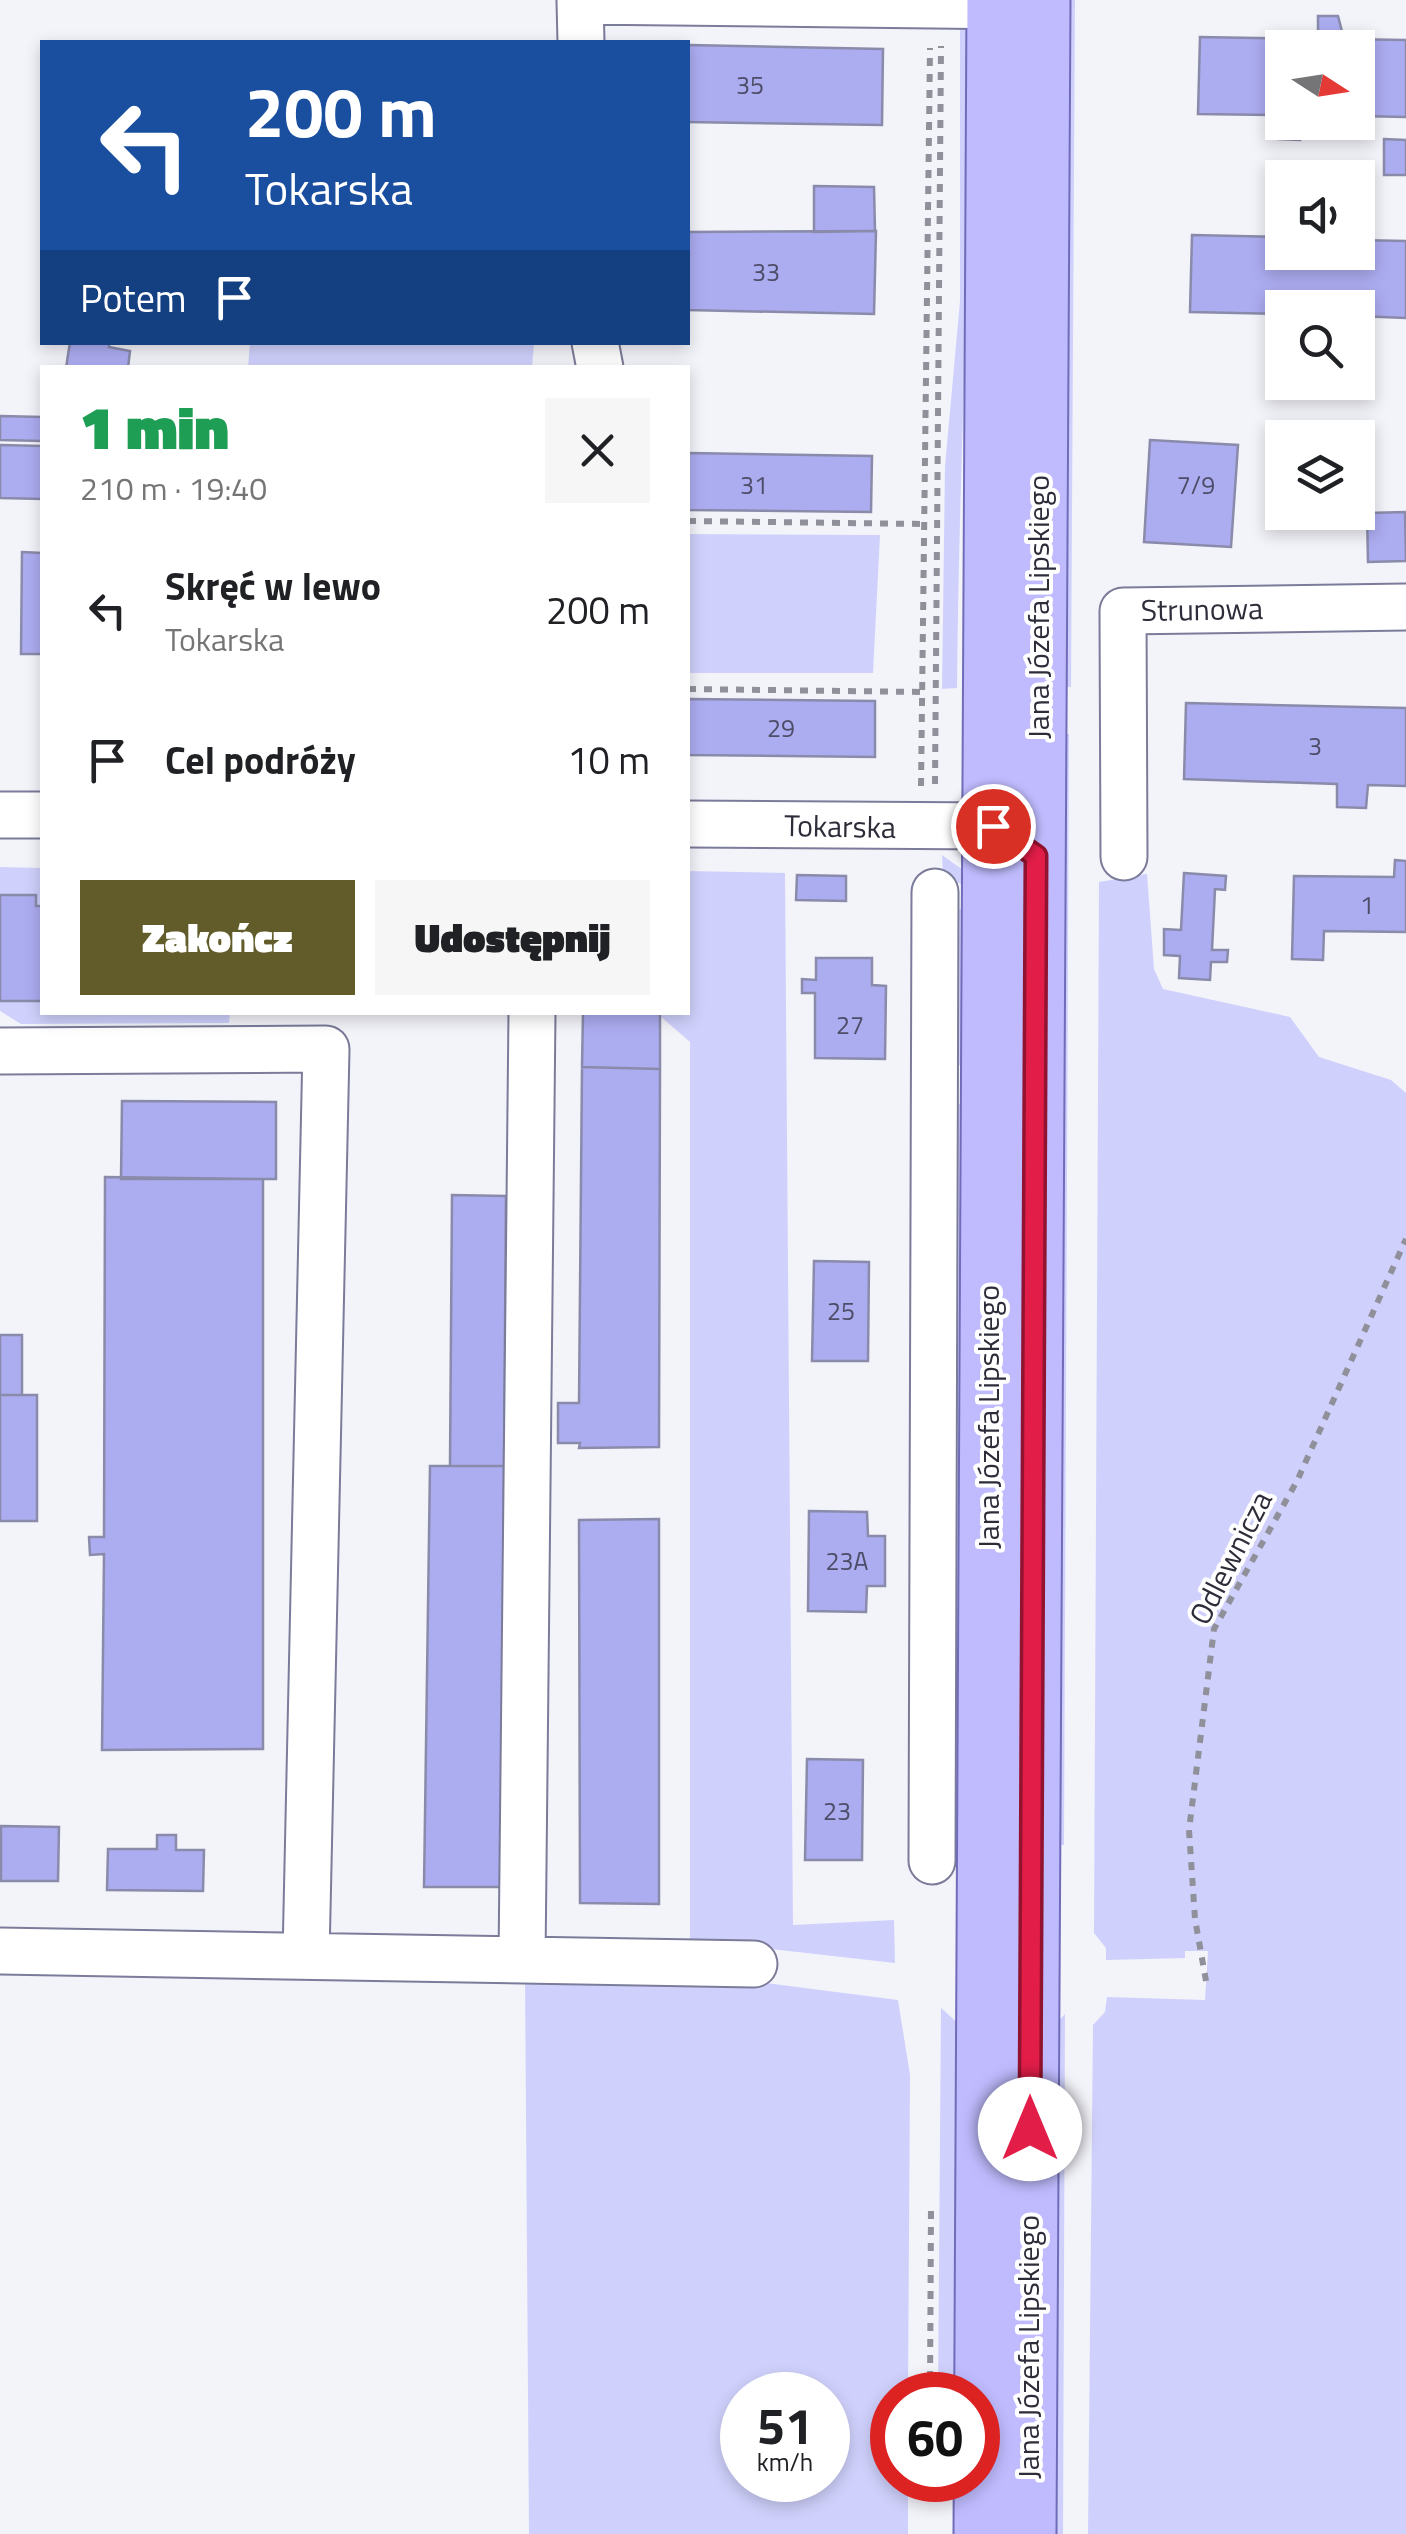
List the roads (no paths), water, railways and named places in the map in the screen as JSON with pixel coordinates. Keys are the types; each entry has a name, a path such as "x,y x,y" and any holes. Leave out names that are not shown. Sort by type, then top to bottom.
{"main road":[{"name":"Jana Józefa Lipskiego","path":"982,2534 990,1085 1014,841 1037,786 991,5"},
{"name":"Jana Józefa Lipskiego","path":"991,5 1014,841 1028,2534"}],"street":[{"path":"581,40 580,0 991,5"},
{"name":"Strunowa","path":"1124,857 1123,611 1406,607"},
{"name":"Tokarska","path":"690,824 924,814 1014,841"},
{"path":"0,815 40,816"},
{"path":"932,1860 934,892"},
{"path":"522,1960 532,1015"},
{"path":"0,1051 326,1049 306,1956"},
{"path":"936,1084 990,1085"},
{"path":"0,1951 754,1964"}]}
